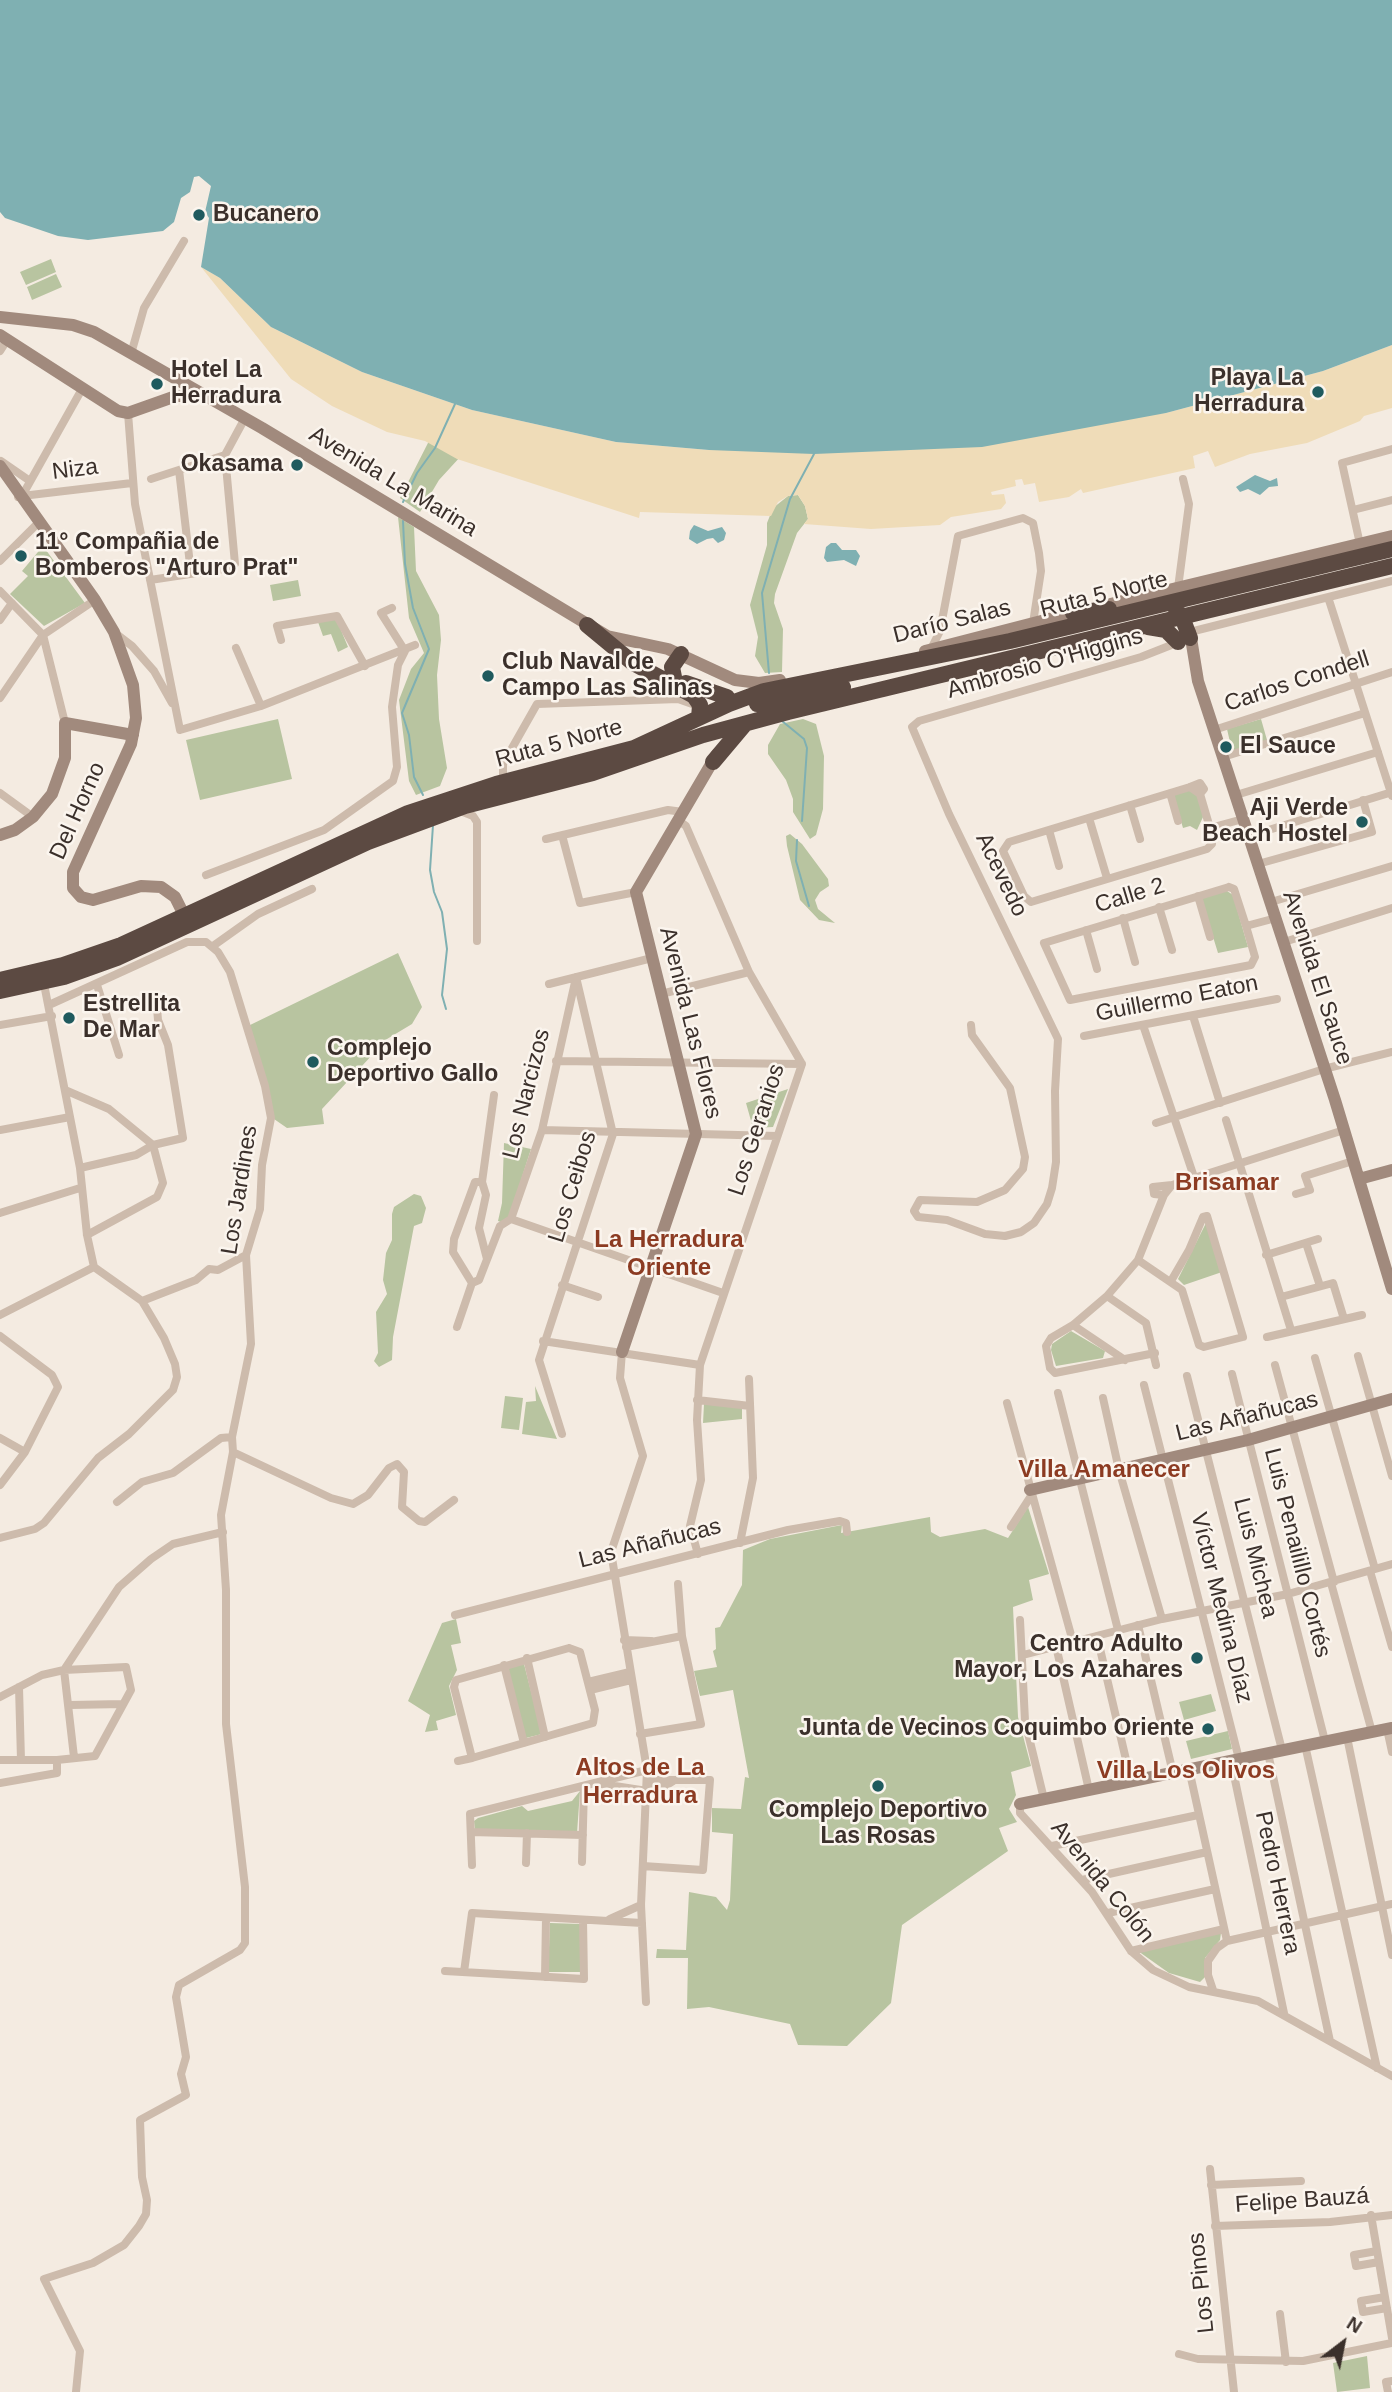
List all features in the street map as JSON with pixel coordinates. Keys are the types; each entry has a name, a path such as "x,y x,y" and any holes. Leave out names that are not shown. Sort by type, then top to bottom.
{"highway":[{"name":"Ruta 5 Norte","path":"187,921 380,824 503,782 620,752 700,713 881,664 982,647 1392,549"},
{"name":"Ruta 5 Norte","path":"0,991 187,921 368,842 455,809 607,769 746,723 1392,566"},
{"path":"1073,613 1159,606 1174,609 1182,617 1186,638"},
{"path":"1186,638 1194,622 1206,611"},
{"path":"587,625 634,663 694,695 700,713"},
{"path":"1142,627 1166,630 1186,638"},
{"path":"607,640 674,677 727,697"},
{"path":"674,677 672,667 681,654"},
{"path":"729,728 740,707 754,700 857,685 924,680"},
{"path":"713,762 746,723"},
{"path":"695,738 710,745 713,762"},
{"name":"Ruta 5 Norte","path":"0,980 43,977"}],"street":[{"path":"131,354 144,308 184,241"},
{"name":"Avenida La Marina","path":"0,317 84,328 245,418 587,625 614,639 681,654 728,678 765,682"},
{"path":"2,342 113,410 128,413 169,397 177,391 178,382"},
{"path":"18,497 30,481 82,389"},
{"path":"169,397 205,396"},
{"path":"128,413 132,483 180,730 261,706 415,645"},
{"path":"150,580 234,564 225,456 245,418"},
{"path":"1360,544 1343,461 1392,449"},
{"path":"151,478 225,456"},
{"path":"0,463 30,481"},
{"path":"0,463 18,497 114,632 122,654"},
{"path":"179,470 191,573"},
{"path":"1,479 18,497"},
{"path":"1178,588 1189,503 1183,479"},
{"name":"Niza","path":"18,497 132,483"},
{"path":"1353,510 1392,500"},
{"path":"931,650 940,631 958,536 1023,518 1032,523 1041,571 1033,623"},
{"path":"0,561 37,524"},
{"name":"Darío Salas","path":"765,682 881,664 1033,623 1392,536"},
{"name":"Ambrosio O'Higgins","path":"912,727 919,721 1142,657 1186,638 1392,580"},
{"path":"0,591 43,635 65,723 66,748 60,776 46,802 33,817 15,830 0,835"},
{"path":"1249,836 1392,793 1328,597"},
{"path":"0,698 43,635 92,601"},
{"path":"92,601 122,654"},
{"path":"0,620 12,603"},
{"path":"392,607 381,613 405,651"},
{"path":"281,639 277,626 337,616 365,666"},
{"path":"940,631 946,640 956,643"},
{"path":"114,632 132,646 154,671 178,719"},
{"name":"Avenida El Sauce","path":"1186,638 1391,1281"},
{"path":"236,648 261,706"},
{"path":"206,875 324,830 391,784 397,767 392,707 398,666 405,651"},
{"name":"Del Horno","path":"122,654 135,695 133,736 75,867 72,884 78,895 93,900 141,886 156,886 174,897 187,921"},
{"name":"Carlos Condell","path":"1214,730 1392,671"},
{"path":"503,782 503,764 537,704 678,699 700,713"},
{"path":"1223,757 1365,713"},
{"path":"65,723 133,736"},
{"name":"Acevedo","path":"912,727 949,814 1058,1039 1055,1172 1047,1204 1034,1223 1021,1232 1005,1236 985,1234 947,1220 918,1217 914,1208 920,1200 977,1202 1005,1190 1023,1169 1025,1157 1010,1088 977,1042 971,1025"},
{"path":"562,835 580,903 636,892 713,762 729,728"},
{"path":"1236,795 1378,752"},
{"path":"1190,787 1200,794 1210,828 1212,844 1207,849 1031,902 1024,896 1018,880 1007,865 1004,846 1170,793 1190,787"},
{"path":"0,793 33,817"},
{"path":"1170,793 1178,821"},
{"path":"1258,864 1372,832 1363,800"},
{"path":"1130,805 1140,839"},
{"path":"455,809 473,816 477,822 477,941"},
{"path":"546,839 672,810 681,816"},
{"name":"Los Geranios","path":"681,816 749,972 802,1064 700,1365 697,1400 701,1480 690,1527 698,1554"},
{"path":"1089,818 1107,878"},
{"path":"1210,828 1243,819"},
{"path":"1049,830 1059,866"},
{"path":"1271,902 1392,866"},
{"name":"Calle 2","path":"1228,887 1234,889 1255,957 1251,965 1070,1000 1044,943 1198,896 1228,887"},
{"path":"49,1005 187,942 202,941 212,946 258,914 312,889"},
{"name":"Avenida Las Flores","path":"636,892 696,1134 622,1352 620,1378 643,1456 614,1541 614,1575 647,1782 641,1905 646,2002"},
{"path":"1198,896 1210,937"},
{"path":"1159,907 1172,950"},
{"path":"1284,942 1392,908"},
{"path":"1123,918 1135,962"},
{"path":"1246,926 1276,918"},
{"path":"1086,930 1097,969"},
{"name":"Los Jardines","path":"76,2392 80,2351 44,2278 93,2263 124,2245 139,2226 146,2214 147,2200 142,2177 140,2120 186,2095 181,2074 186,2057 176,1997 179,1985 240,1950 245,1942 245,1887 227,1710 221,1515 233,1452 232,1437 251,1344 246,1255 260,1209 261,1175 271,1118 265,1086 230,972 212,946"},
{"path":"549,984 652,958"},
{"path":"661,994 749,972"},
{"path":"0,1538 40,1526 98,1458 130,1434 173,1390 177,1377 176,1364 142,1301 94,1266 80,1188 80,1168 43,977"},
{"name":"Los Narcizos","path":"457,1327 472,1283 479,1280 500,1226 511,1219 542,1130 576,977"},
{"name":"Los Ceibos","path":"562,1434 539,1360 543,1341 613,1134 576,977"},
{"path":"97,985 119,1055"},
{"name":"Guillermo Eaton","path":"1084,1036 1277,999"},
{"path":"80,1168 136,1155 153,1145 183,1138 168,1045 158,1020 158,1008"},
{"path":"0,1025 52,1016"},
{"path":"1193,1016 1220,1103"},
{"path":"1143,1025 1194,1177"},
{"path":"1156,1123 1324,1069 1392,1052"},
{"path":"556,1061 802,1064"},
{"path":"65,1090 109,1110 153,1145 163,1183 161,1193 87,1235"},
{"path":"488,1259 479,1228 486,1195 482,1182 494,1095"},
{"path":"0,1129 70,1117"},
{"path":"1226,1120 1291,1330"},
{"path":"542,1130 613,1134 777,1136"},
{"path":"1164,1195 1154,1194 1153,1187 1172,1185 1344,1130"},
{"path":"1296,1194 1310,1190 1305,1176 1353,1161"},
{"path":"1359,1179 1392,1170"},
{"path":"472,1283 453,1252 454,1239 475,1182 482,1182"},
{"path":"1155,1353 1051,1371 1045,1346 1051,1338 1073,1325 1107,1296 1138,1260 1164,1195 1172,1185"},
{"path":"0,1213 80,1188"},
{"path":"1138,1260 1183,1291 1196,1341 1204,1347 1243,1337 1207,1216 1203,1217 1189,1250 1171,1281"},
{"path":"511,1219 723,1293"},
{"path":"1266,1255 1318,1238"},
{"path":"1306,1243 1320,1286"},
{"path":"142,1301 154,1295 162,1295 195,1280 209,1269 218,1270 246,1255"},
{"path":"0,1315 94,1266"},
{"path":"1281,1297 1333,1283 1344,1319"},
{"path":"562,1285 598,1297"},
{"path":"1107,1296 1146,1323 1156,1365"},
{"path":"1267,1337 1362,1315"},
{"path":"1073,1325 1125,1360"},
{"path":"0,1336 52,1375 58,1384 56,1394 25,1452 0,1485"},
{"path":"543,1341 700,1365"},
{"path":"1358,1356 1392,1476"},
{"path":"1315,1358 1392,1647"},
{"path":"1275,1366 1372,1732"},
{"name":"Luis Penailillo Cortés","path":"1233,1374 1325,1741"},
{"name":"Luis Michea","path":"1187,1376 1247,1602 1282,1750"},
{"path":"740,1544 753,1478 749,1379"},
{"name":"Víctor Medina Díaz","path":"1144,1385 1203,1611 1235,1760"},
{"path":"1058,1393 1118,1630"},
{"path":"1103,1398 1119,1470 1162,1619"},
{"name":"Las Añañucas","path":"1030,1493 1248,1440 1392,1399"},
{"path":"697,1400 750,1406"},
{"path":"1007,1403 1073,1642"},
{"path":"117,1502 142,1482 173,1473 221,1438 232,1437"},
{"path":"0,1438 25,1452"},
{"path":"233,1452 331,1498 353,1504 368,1495 389,1468 397,1464 404,1472 402,1507 419,1521 425,1522 454,1500"},
{"path":"1011,1527 1030,1493"},
{"name":"Las Añañucas","path":"455,1615 788,1530 840,1521 846,1523 847,1532"},
{"path":"74,1757 64,1670 126,1578 173,1544 223,1532"},
{"path":"1023,1655 1162,1619 1288,1594 1392,1564"},
{"path":"640,1734 701,1724 682,1636 678,1584"},
{"path":"1020,1620 1025,1721 1044,1799"},
{"path":"1138,1625 1173,1773"},
{"path":"625,1643 682,1636"},
{"path":"1097,1636 1131,1781"},
{"path":"1056,1646 1089,1790"},
{"path":"458,1761 472,1758 593,1723 596,1714 580,1652 574,1648 460,1676 454,1682 472,1758"},
{"path":"527,1658 545,1737"},
{"path":"504,1665 524,1743"},
{"path":"0,1697 42,1675 64,1670 126,1667 131,1690 95,1756 57,1760 0,1760"},
{"path":"589,1686 631,1676"},
{"path":"19,1687 21,1760"},
{"path":"70,1705 123,1704"},
{"path":"1020,1804 1389,1728 1392,1752"},
{"path":"1347,1737 1392,1955"},
{"path":"1305,1745 1377,2068"},
{"path":"1268,1753 1330,2041"},
{"path":"0,1783 57,1773 57,1760"},
{"name":"Pedro Herrera","path":"1235,1760 1284,2013"},
{"path":"1189,1769 1227,1941"},
{"path":"472,1865 470,1814 599,1784 647,1782 665,1786 673,1782 710,1780 702,1870 643,1866"},
{"path":"599,1784 647,1782"},
{"path":"582,1862 584,1788"},
{"name":"Avenida Colón","path":"1020,1804 1020,1813 1082,1880 1108,1913 1131,1951 1145,1964 1170,1980 1247,1997 1284,2013 1392,2076"},
{"path":"1052,1846 1198,1815"},
{"path":"471,1832 583,1835"},
{"path":"526,1863 527,1833"},
{"path":"1082,1880 1207,1852"},
{"path":"1108,1913 1215,1889"},
{"path":"1213,1990 1208,1975 1208,1961 1217,1948 1227,1941 1392,1904"},
{"path":"607,1920 641,1905"},
{"path":"464,1972 471,1913 642,1923"},
{"path":"545,1977 546,1918"},
{"path":"445,1971 584,1979 583,1920"},
{"path":"1131,1951 1224,1929"},
{"name":"Los Pinos","path":"1210,2169 1234,2392"},
{"path":"1211,2185 1301,2181"},
{"path":"1178,2354 1198,2359 1286,2362 1392,2341 1371,2215"},
{"name":"Felipe Bauzá","path":"1215,2226 1330,2222 1371,2215 1392,2215"},
{"path":"1377,2251 1354,2255 1356,2266 1379,2262"},
{"path":"1385,2297 1361,2301 1363,2312 1387,2308"},
{"path":"1280,2314 1286,2362"},
{"path":"1388,2392 1386,2382 1392,2381"}],"green space":[{"path":"51,259 56,272 26,285 20,272"},
{"path":"56,274 62,287 32,300 27,287"},
{"path":"430,439 461,456 439,480 420,512 400,498"},
{"path":"798,495 805,506 808,519 797,533 774,603 783,629 782,672 765,673 755,656 758,637 750,605 767,545 767,523 773,508 788,496"},
{"path":"398,517 414,527 416,571 439,615 441,640 437,675 439,719 447,768 440,786 416,795 409,781 399,700 411,669 424,653 409,618"},
{"path":"43,546 85,603 44,626 10,594 28,576 22,571"},
{"path":"298,580 301,596 273,601 270,585"},
{"path":"336,618 348,647 338,652 331,634 323,636 318,622"},
{"path":"278,719 292,779 200,800 186,740"},
{"path":"803,719 816,724 824,756 823,809 816,835 810,839 793,812 793,799 786,780 768,754 768,745 780,724"},
{"path":"1261,719 1267,740 1232,751 1227,729"},
{"path":"1190,789 1199,796 1203,817 1197,830 1190,826 1183,828 1173,794"},
{"path":"790,834 802,844 828,879 829,886 820,892 815,900 818,909 835,923 819,920 800,900 787,846 786,836"},
{"path":"1227,891 1233,895 1248,947 1218,953 1201,898"},
{"name":"Complejo Deportivo Gallo","path":"398,953 422,1007 412,1024 387,1039 322,1109 324,1124 287,1128 274,1119 248,1026"},
{"path":"788,1089 773,1127 753,1128 746,1103"},
{"path":"504,1143 531,1149 507,1224 498,1221 502,1203"},
{"path":"414,1194 421,1196 426,1208 422,1223 414,1226 393,1337 392,1360 379,1367 374,1361 378,1353 376,1312 387,1294 383,1280 386,1253 392,1240 392,1214 394,1207"},
{"path":"1206,1223 1222,1272 1184,1285 1178,1279"},
{"path":"1071,1331 1105,1351 1103,1358 1056,1366 1052,1344"},
{"path":"535,1386 557,1439 522,1434 526,1402 536,1401"},
{"path":"505,1396 523,1398 519,1430 501,1428"},
{"path":"704,1404 742,1408 742,1419 703,1423"},
{"name":"Complejo Deportivo Las Rosas","path":"1028,1507 1049,1574 1029,1580 1033,1600 1013,1607 1018,1717 1031,1766 1011,1772 1016,1795 1009,1809 1017,1822 999,1828 1008,1851 902,1925 891,2003 847,2046 798,2045 790,2024 709,2007 687,2009 688,1958 656,1958 657,1949 686,1950 689,1892 716,1897 727,1910 730,1900 733,1834 712,1832 712,1808 741,1809 745,1777 749,1778 733,1690 700,1696 694,1671 717,1667 713,1651 716,1649 715,1628 720,1627 742,1585 743,1550 770,1539 842,1525 841,1533 930,1517 931,1532 940,1537 985,1529 1008,1538"},
{"path":"456,1619 461,1643 451,1645 457,1670 449,1686 456,1715 436,1721 438,1730 425,1732 430,1715 408,1701 442,1623"},
{"path":"524,1664 542,1734 526,1738 508,1668"},
{"path":"1211,1694 1216,1711 1184,1720 1179,1702"},
{"path":"1228,1731 1232,1749 1191,1759 1186,1741"},
{"path":"580,1791 577,1833 475,1830 474,1821 478,1818 522,1806 528,1811 572,1801"},
{"path":"550,1923 580,1924 581,1972 548,1972"},
{"path":"1221,1933 1220,1940 1205,1958 1205,1977 1200,1982 1169,1973 1138,1951"},
{"path":"1367,2356 1370,2388 1337,2392 1333,2363"}],"sand":[{"name":"Playa La Herradura","path":"201,267 220,278 271,327 362,372 472,410 616,442 709,450 1166,413 1323,371 1392,345 1392,408 1364,416 1360,421 1307,443 1250,454 1215,467 1208,451 1193,456 1195,468 1083,493 1081,489 1069,497 1039,502 1035,483 1024,485 1022,479 1015,480 1016,486 991,492 992,495 1004,494 1006,503 1001,509 951,517 940,525 871,529 804,524 808,519 805,506 798,495 788,496 778,502 771,516 640,512 639,518 457,459 425,441 387,432 332,406 291,379"}],"water":[{"path":"0,0 1392,0 1392,345 1323,371 1166,413 982,447 814,454 709,450 616,442 472,410 362,372 271,327 220,278 201,267 209,218 205,212 211,186 199,176 194,177 190,192 181,198 174,222 163,231 88,240 58,236 5,218 0,212"},
{"path":"1255,475 1270,481 1277,478 1278,486 1269,487 1260,495 1248,489 1240,492 1236,487"},
{"path":"694,525 708,531 722,527 726,533 724,540 718,543 713,538 697,544 689,539"},
{"path":"836,543 842,550 856,550 860,556 856,566 844,560 827,562 824,558 826,547"}],"waterway":[{"path":"403,502 417,473 435,448 455,404"},
{"path":"769,673 762,593 790,499 814,454"},
{"path":"403,521 405,564 413,608 429,649 402,713 409,735 414,777 423,795"},
{"path":"782,721 804,739 807,748 802,821"},
{"path":"433,825 430,870 434,892 442,912 447,949 442,995 446,1009"},
{"path":"797,840 796,861 809,906"}],"place":[{"name":"Bucanero","path":"199,215"},
{"name":"Hotel La Herradura","path":"157,384"},
{"name":"Playa La Herradura","path":"1318,392"},
{"name":"Okasama","path":"297,465"},
{"name":"11° Compañia de Bomberos \"Arturo Prat\"","path":"21,556"},
{"name":"Club Naval de Campo Las Salinas","path":"488,676"},
{"name":"El Sauce","path":"1226,747"},
{"name":"Aji Verde Beach Hostel","path":"1362,822"},
{"name":"Estrellita De Mar","path":"69,1018"},
{"name":"Complejo Deportivo Gallo","path":"313,1062"},
{"name":"Centro Adulto Mayor, Los Azahares","path":"1197,1658"},
{"name":"Junta de Vecinos Coquimbo Oriente","path":"1208,1729"},
{"name":"Complejo Deportivo Las Rosas","path":"878,1786"}],"district":[{"name":"Brisamar","path":"1227,1183"},
{"name":"La Herradura Oriente","path":"669,1254"},
{"name":"Villa Amanecer","path":"1104,1470"},
{"name":"Villa Los Olivos","path":"1186,1771"},
{"name":"Altos de La Herradura","path":"640,1782"}]}
